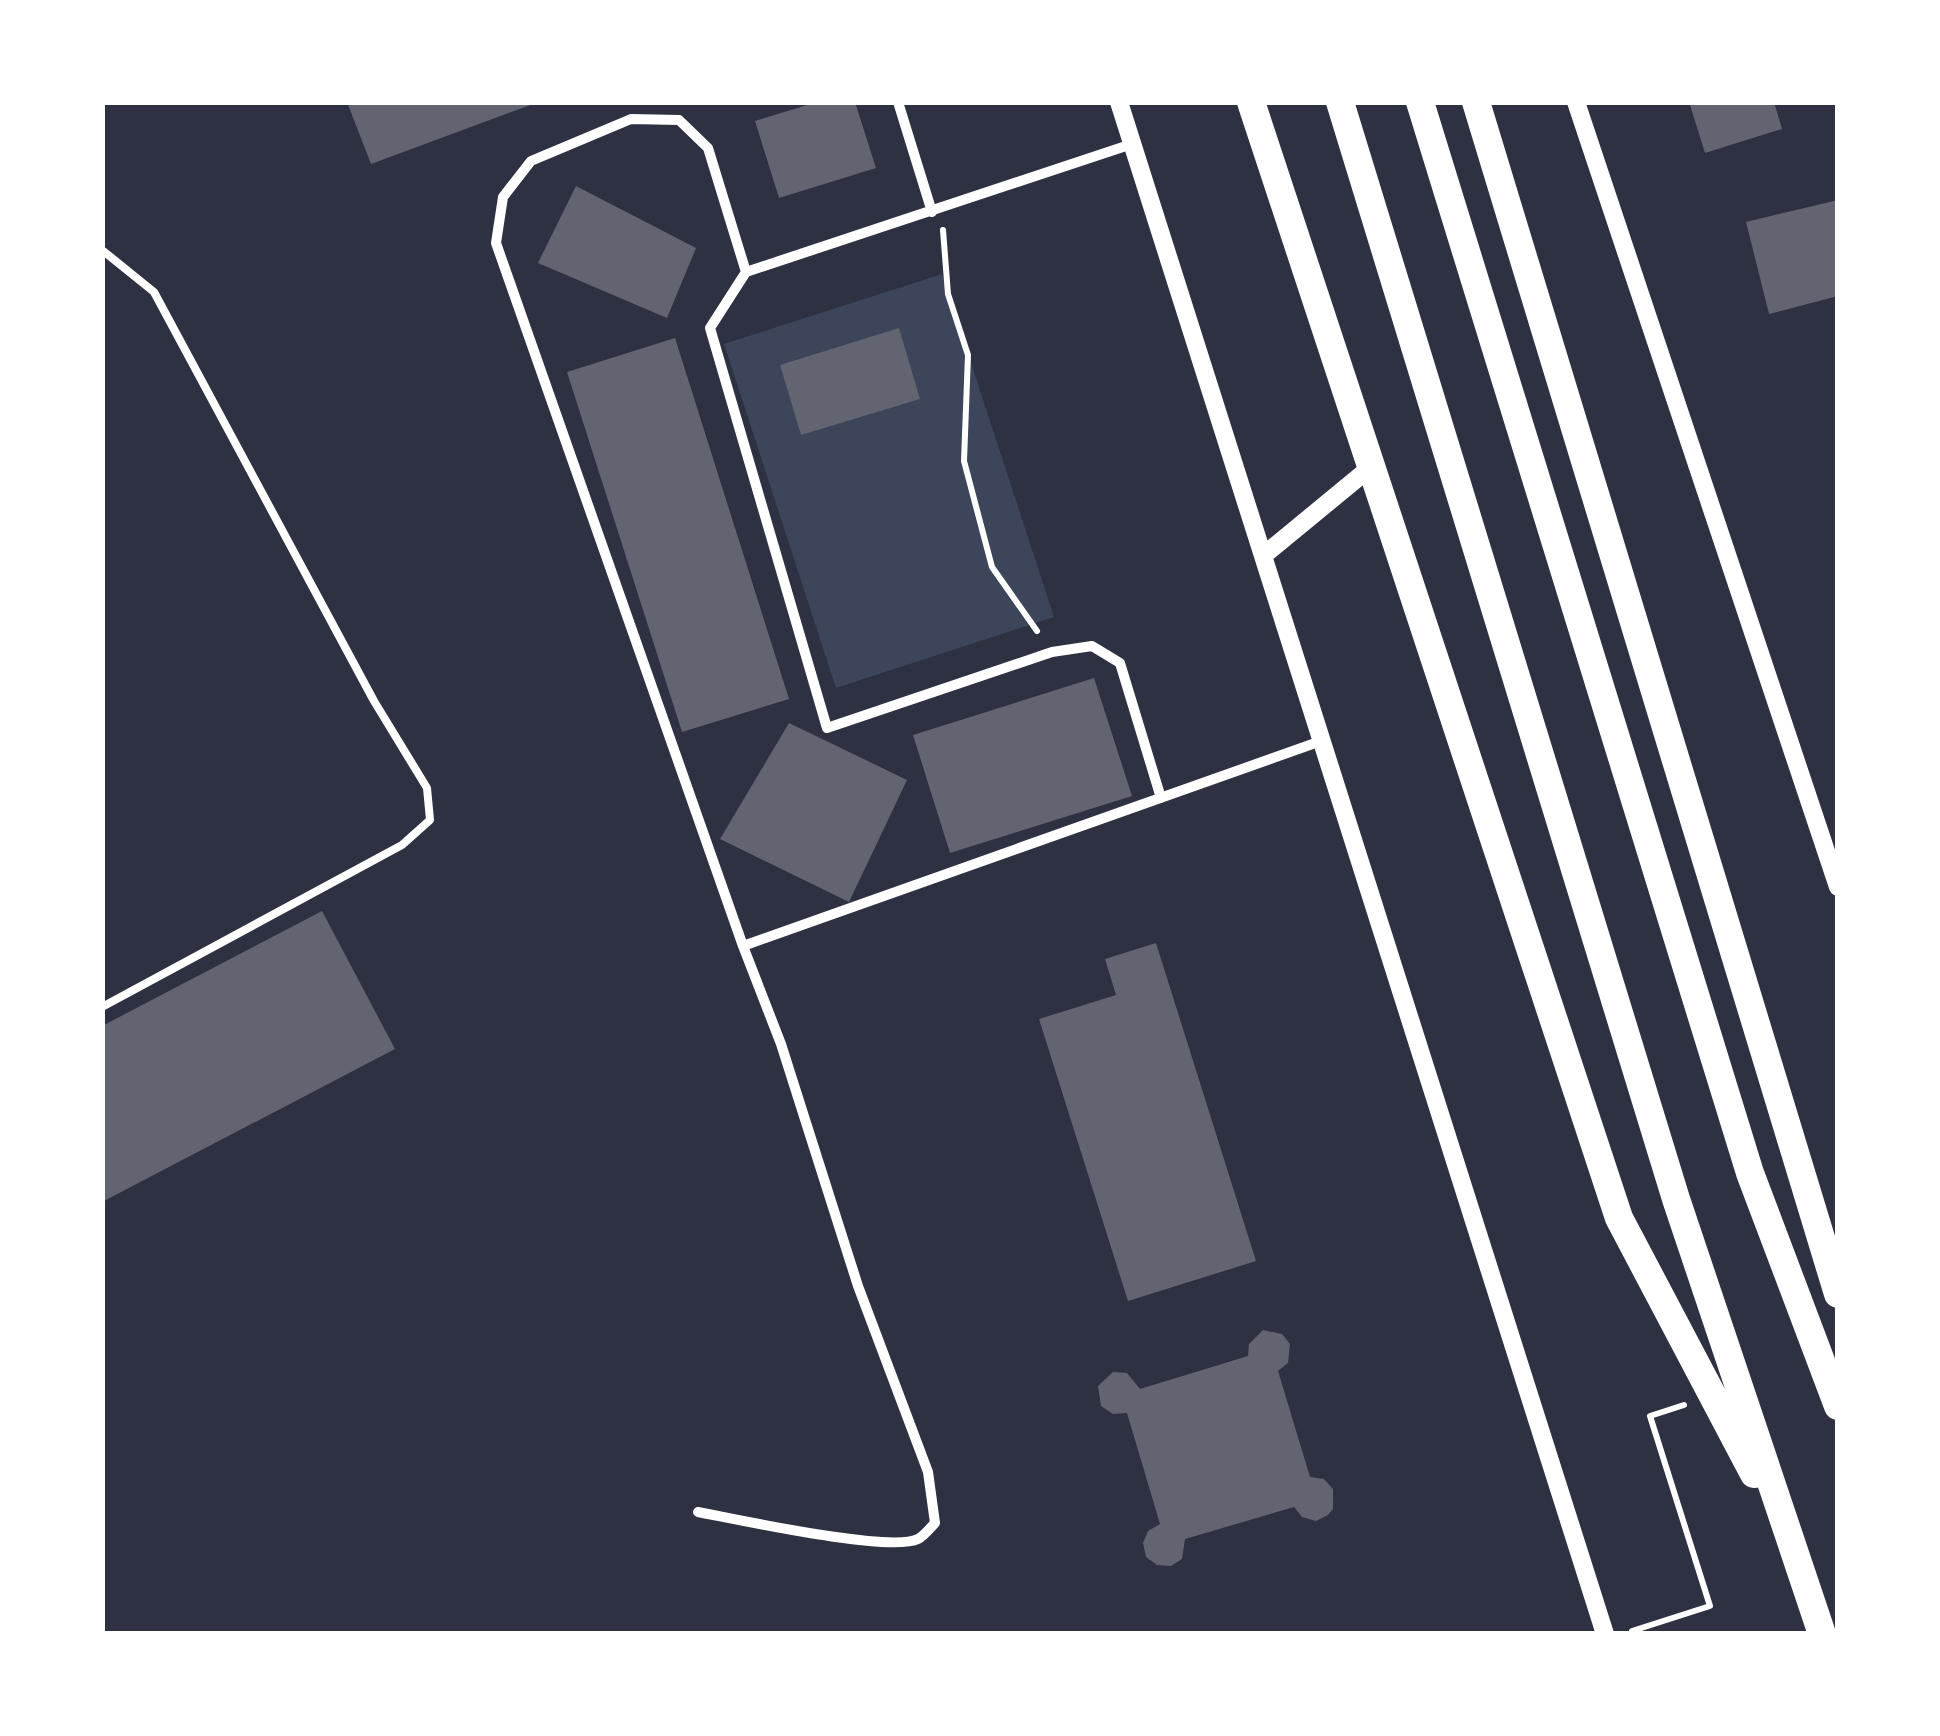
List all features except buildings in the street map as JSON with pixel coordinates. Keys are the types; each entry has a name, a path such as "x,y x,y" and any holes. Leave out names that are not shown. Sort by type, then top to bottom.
{"highway":[{"path":"1251,102 1619,1218 1794,1550"},
{"path":"1340,102 1676,1199 1822,1634"},
{"path":"1420,102 1750,1173 1838,1406"},
{"path":"1476,102 1838,1294"}],"street":[{"path":"898,102 936,211"},
{"path":"1119,102 1606,1634"},
{"path":"1576,102 1838,887"},
{"path":"698,1512 884,1542 917,1539 936,1522 928,1472 858,1286 781,1044 496,243 504,197 531,161 630,119 679,120 708,148 746,272"},
{"path":"1132,144 746,272 710,328 827,728 1052,652 1092,646 1120,663 1161,798"},
{"path":"1264,555 1371,467"},
{"path":"743,946 1321,741"}],"lane":[{"path":"102,250 154,292 374,701 428,788 430,820 402,845 102,1007"}],"path":[{"path":"936,211 948,294 968,355 964,461 992,566 1052,652"},
{"path":"1625,1634 1710,1606 1650,1416"}],"shaded area":[{"path":"942,274 1054,617 836,688 724,344"}]}
